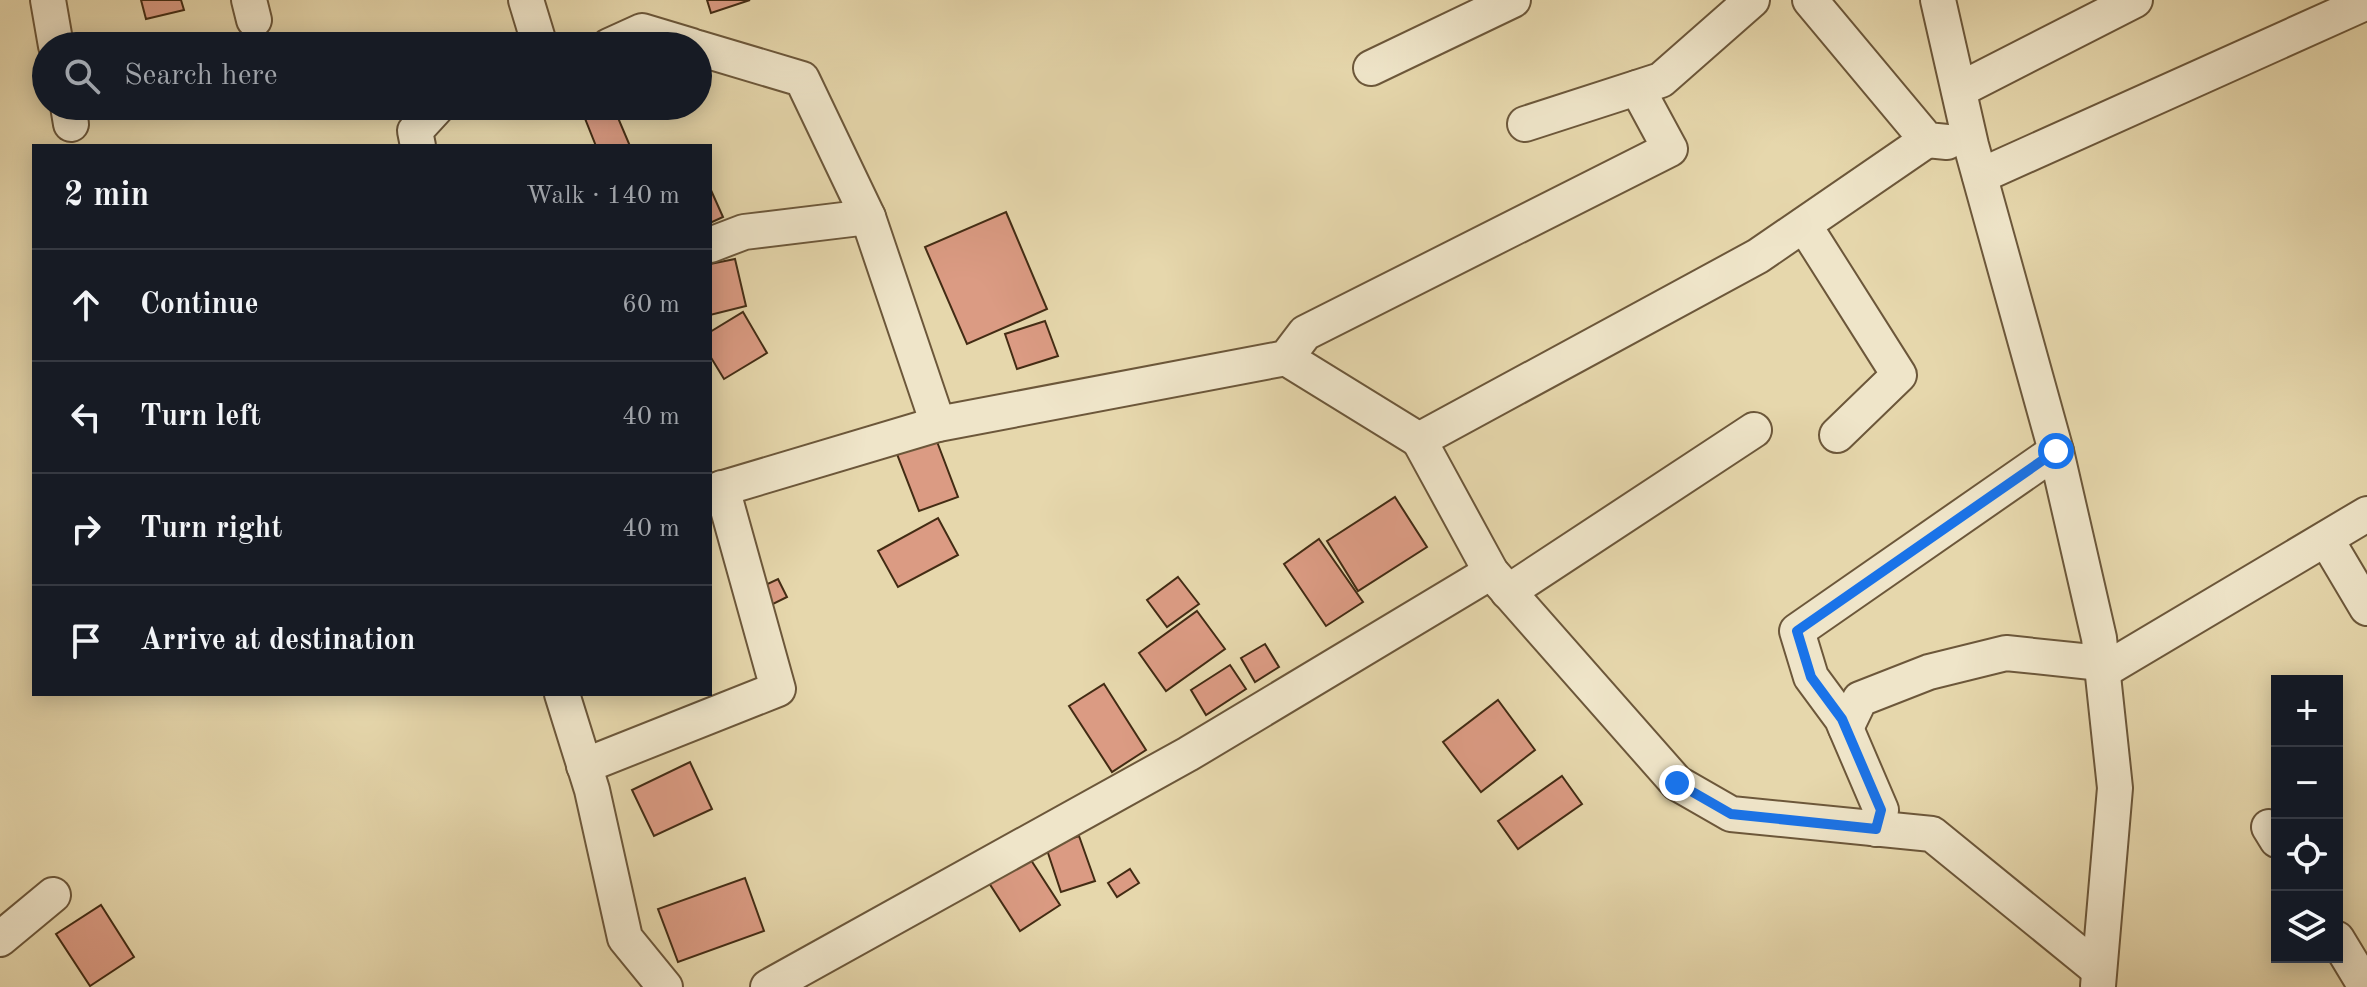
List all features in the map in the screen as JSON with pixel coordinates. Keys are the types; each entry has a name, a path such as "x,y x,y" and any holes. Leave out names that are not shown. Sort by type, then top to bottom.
{"street":[{"path":"48,0 54,32"},
{"path":"526,0 536,32"},
{"path":"1371,68 1513,0"},
{"path":"1525,124 1661,80 1752,0"},
{"path":"1810,0 1927,140 1976,160 2367,2"},
{"path":"1959,90 2135,0"},
{"path":"1948,4 1959,90 2056,451 2099,638 2115,788 2099,979"},
{"path":"712,52 802,79 868,217 938,424"},
{"path":"584,766 778,689 716,490 938,424 1286,358 1305,333 1670,149 1637,88"},
{"path":"418,144 415,131 425,120"},
{"path":"1419,440 1758,256 1927,140"},
{"path":"712,244 744,232 868,217"},
{"path":"1804,225 1899,375 1837,435"},
{"path":"1286,358 1419,440 1499,582 1677,783 1731,814 1932,834 2099,979"},
{"path":"768,987 1499,582 1754,430"},
{"path":"1876,829 1881,810 1846,728 1811,677 1797,631 2056,451"},
{"path":"1846,728 1860,699 1929,672 2006,653 2102,667 2367,514"},
{"path":"2326,539 2367,608"},
{"path":"563,696 592,790 625,938 665,987"},
{"path":"0,939 53,895"},
{"path":"2343,949 2366,987"}],"building":[{"path":"141,0 181,0 184,10 146,19"},
{"path":"707,0 750,0 711,13"},
{"path":"586,120 619,120 629,144 595,144"},
{"path":"712,192 723,217 712,222"},
{"path":"1006,212 1047,309 967,344 925,247"},
{"path":"735,259 746,306 712,314 712,264"},
{"path":"743,312 767,353 724,379 712,359 712,331"},
{"path":"1045,321 1058,356 1017,369 1005,334"},
{"path":"936,439 958,497 919,511 897,454"},
{"path":"1395,497 1427,547 1358,591 1327,541"},
{"path":"938,518 958,555 898,587 878,551"},
{"path":"1319,539 1363,602 1326,626 1284,564"},
{"path":"1178,577 1199,604 1167,627 1147,600"},
{"path":"778,579 787,597 769,606 761,587"},
{"path":"1197,611 1225,649 1166,691 1139,653"},
{"path":"1265,644 1279,667 1255,682 1241,658"},
{"path":"1230,665 1246,689 1206,715 1191,690"},
{"path":"1104,684 1146,750 1112,772 1069,706"},
{"path":"1498,700 1535,750 1481,792 1443,742"},
{"path":"690,762 712,809 654,836 632,790"},
{"path":"1562,776 1582,804 1518,849 1498,821"},
{"path":"1079,836 1095,881 1061,892 1046,847"},
{"path":"1029,857 1060,905 1020,931 989,883"},
{"path":"1130,869 1139,883 1117,897 1108,883"},
{"path":"745,878 764,931 678,962 658,909"},
{"path":"101,905 134,957 90,986 56,934"}],"route":[{"path":"1677,783 1731,814 1876,829 1881,810 1842,719 1811,677 1797,631 2056,451"}]}
